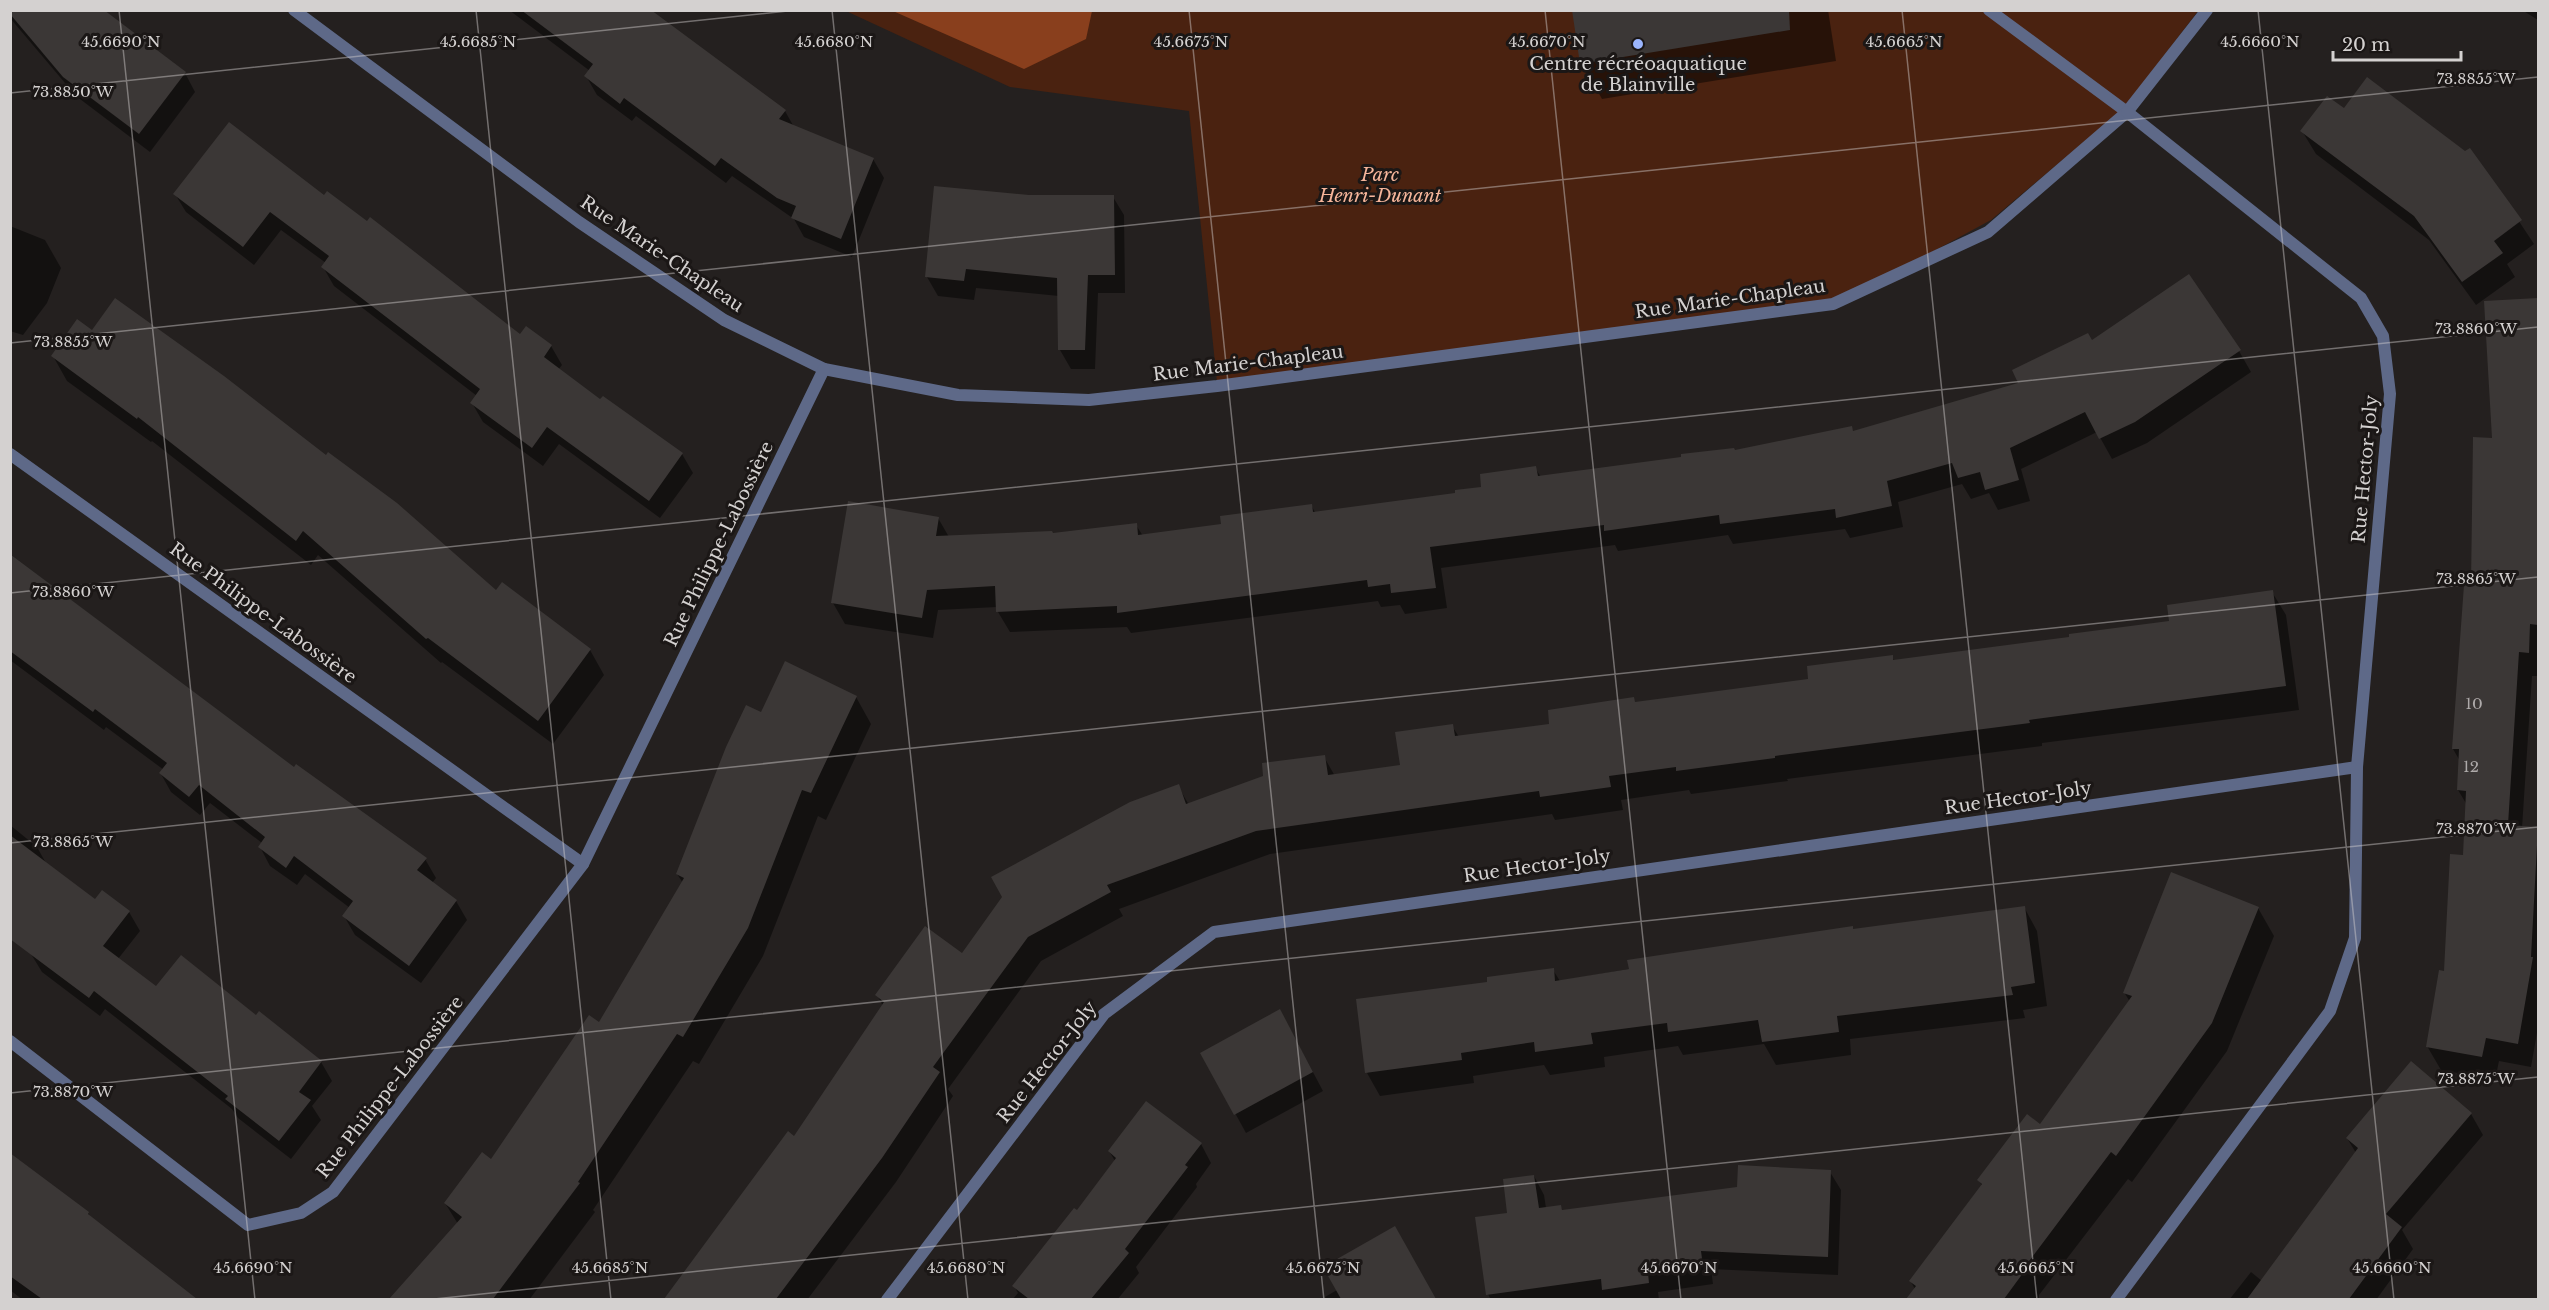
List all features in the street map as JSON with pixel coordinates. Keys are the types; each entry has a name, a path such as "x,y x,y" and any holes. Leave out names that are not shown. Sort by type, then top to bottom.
{"street":[{"name":"Rue Marie-Chapleau","path":"294,10 579,222 724,320 824,369 958,394 1089,400 1226,385 1833,304 1988,232 2127,112 2207,10"},
{"name":"Rue Hector-Joly","path":"1989,10 2127,112 2361,297 2383,336 2390,394 2357,768 2355,938 2330,1011 2116,1299"},
{"name":"Rue Philippe-Labossière","path":"10,1041 248,1225 301,1214 333,1192 583,864 824,369"},
{"name":"Rue Philippe-Labossière","path":"10,454 583,864"},
{"name":"Rue Hector-Joly","path":"887,1299 1104,1014 1214,932 2357,768"}],"green space":[{"name":"Parc Henri-Dunant","path":"846,11 2198,11 2123,109 1991,220 1847,298 1217,382 1189,111 1010,87"}],"shaded area":[{"path":"893,11 1092,11 1086,39 1024,69"}],"building":[{"path":"10,10 104,10 186,72 139,134 63,77 10,14"},
{"path":"521,10 651,10 786,110 779,119 874,158 841,239 791,218 796,206 777,198 721,158 715,166 624,98 620,104 584,76 593,64"},
{"name":"Centre récréoaquatique de Blainville","path":"1572,10 1789,10 1790,30 1580,64"},
{"path":"2367,77 2465,151 2470,148 2522,220 2494,241 2503,253 2462,282 2414,216 2300,131 2327,96 2344,108"},
{"path":"229,122 324,195 327,191 367,221 370,217 520,334 526,326 552,345 544,357 600,399 603,396 683,453 649,501 547,427 532,448 470,403 480,389 321,267 329,256 270,212 243,247 173,194"},
{"path":"934,186 1029,195 1114,195 1115,275 1088,275 1085,350 1058,350 1057,278 966,269 964,281 925,277"},
{"path":"2189,274 2241,350 2135,422 2099,439 2085,412 2010,448 2019,480 1985,490 1980,472 1958,478 1952,463 1887,481 1892,506 1836,518 1835,509 1720,524 1719,515 1604,531 1604,525 1430,547 1436,588 1391,593 1390,584 1368,587 1367,580 1117,613 1117,606 996,612 995,586 927,590 922,618 831,603 848,501 939,517 936,536 1052,531 1053,533 1137,523 1138,535 1221,524 1220,516 1312,504 1313,512 1455,493 1455,490 1481,487 1480,474 1536,466 1538,476 1681,457 1681,454 1734,448 1735,450 1852,426 1853,431 2018,383 2012,370 2088,333 2092,340"},
{"path":"115,298 224,376 326,455 328,452 397,503 496,590 502,582 591,649 538,721 428,638 426,639 303,531 296,541 138,417 137,419 51,356 77,319 92,330"},
{"path":"2538,298 2538,625 2530,624 2529,653 2519,652 2508,825 2538,827 2531,957 2533,957 2518,1044 2486,1038 2482,1057 2426,1047 2439,970 2444,971 2450,854 2463,855 2466,791 2457,790 2459,749 2452,749 2464,585 2471,585 2473,437 2492,438 2484,301"},
{"path":"10,554 294,767 296,764 427,858 417,870 457,900 409,966 342,916 353,901 294,856 286,868 258,847 265,837 199,785 189,797 159,773 167,763 95,709 93,712 10,651"},
{"path":"2273,590 2286,686 2029,720 2030,723 1775,756 1775,758 1676,771 1676,767 1609,776 1611,787 1540,797 1539,791 1256,831 1107,885 1111,892 1028,937 933,1067 940,1072 882,1158 776,1299 664,1299 788,1131 794,1136 884,1002 875,995 925,926 962,953 1002,897 991,877 1130,802 1179,784 1186,804 1263,776 1262,763 1325,755 1328,775 1400,765 1395,732 1453,724 1455,736 1549,724 1548,710 1634,697 1635,702 1808,679 1807,666 1893,655 1893,660 2069,637 2069,634 2169,621 2167,605"},
{"path":"785,661 857,696 811,793 802,790 748,928 683,1037 677,1034 578,1182 580,1183 493,1299 389,1299 462,1217 444,1203 482,1152 491,1159 589,1015 599,1022 684,878 676,874 726,747 746,705 761,712"},
{"path":"10,835 95,899 102,890 130,911 103,946 156,986 181,955 256,1015 259,1011 322,1061 299,1092 311,1100 279,1141 225,1099 228,1096 94,991 89,998 10,939"},
{"path":"2171,872 2259,907 2212,1023 2116,1156 2111,1152 2024,1268 2026,1269 2004,1299 1906,1299 1916,1286 1909,1281 1982,1184 1977,1180 2027,1114 2040,1124 2132,996 2123,993"},
{"path":"2025,906 2035,983 2011,987 2013,995 1837,1016 1839,1032 1762,1042 1758,1020 1668,1032 1667,1023 1591,1033 1593,1044 1535,1052 1534,1042 1461,1053 1462,1060 1365,1073 1356,999 1487,982 1487,977 1554,968 1555,981 1629,969 1627,960 1853,926 1853,929"},
{"path":"1280,1009 1313,1072 1234,1115 1200,1053"},
{"path":"2411,1061 2472,1113 2386,1214 2402,1227 2349,1299 2247,1299 2358,1148 2346,1138"},
{"path":"1146,1101 1202,1143 1185,1165 1188,1167 1125,1249 1129,1253 1091,1299 1029,1299 1012,1286 1074,1208 1077,1210 1116,1158 1108,1151"},
{"path":"10,1153 89,1212 88,1214 197,1299 42,1299 10,1276"},
{"path":"1738,1165 1831,1170 1828,1257 1701,1251 1703,1266 1648,1273 1649,1283 1602,1290 1601,1279 1486,1295 1475,1217 1507,1213 1503,1179 1534,1175 1539,1208 1561,1205 1562,1210 1737,1187"},
{"path":"1395,1226 1436,1299 1341,1299 1323,1267"}],"place":[{"name":"Centre récréoaquatique de Blainville","path":"1638,44"}]}
